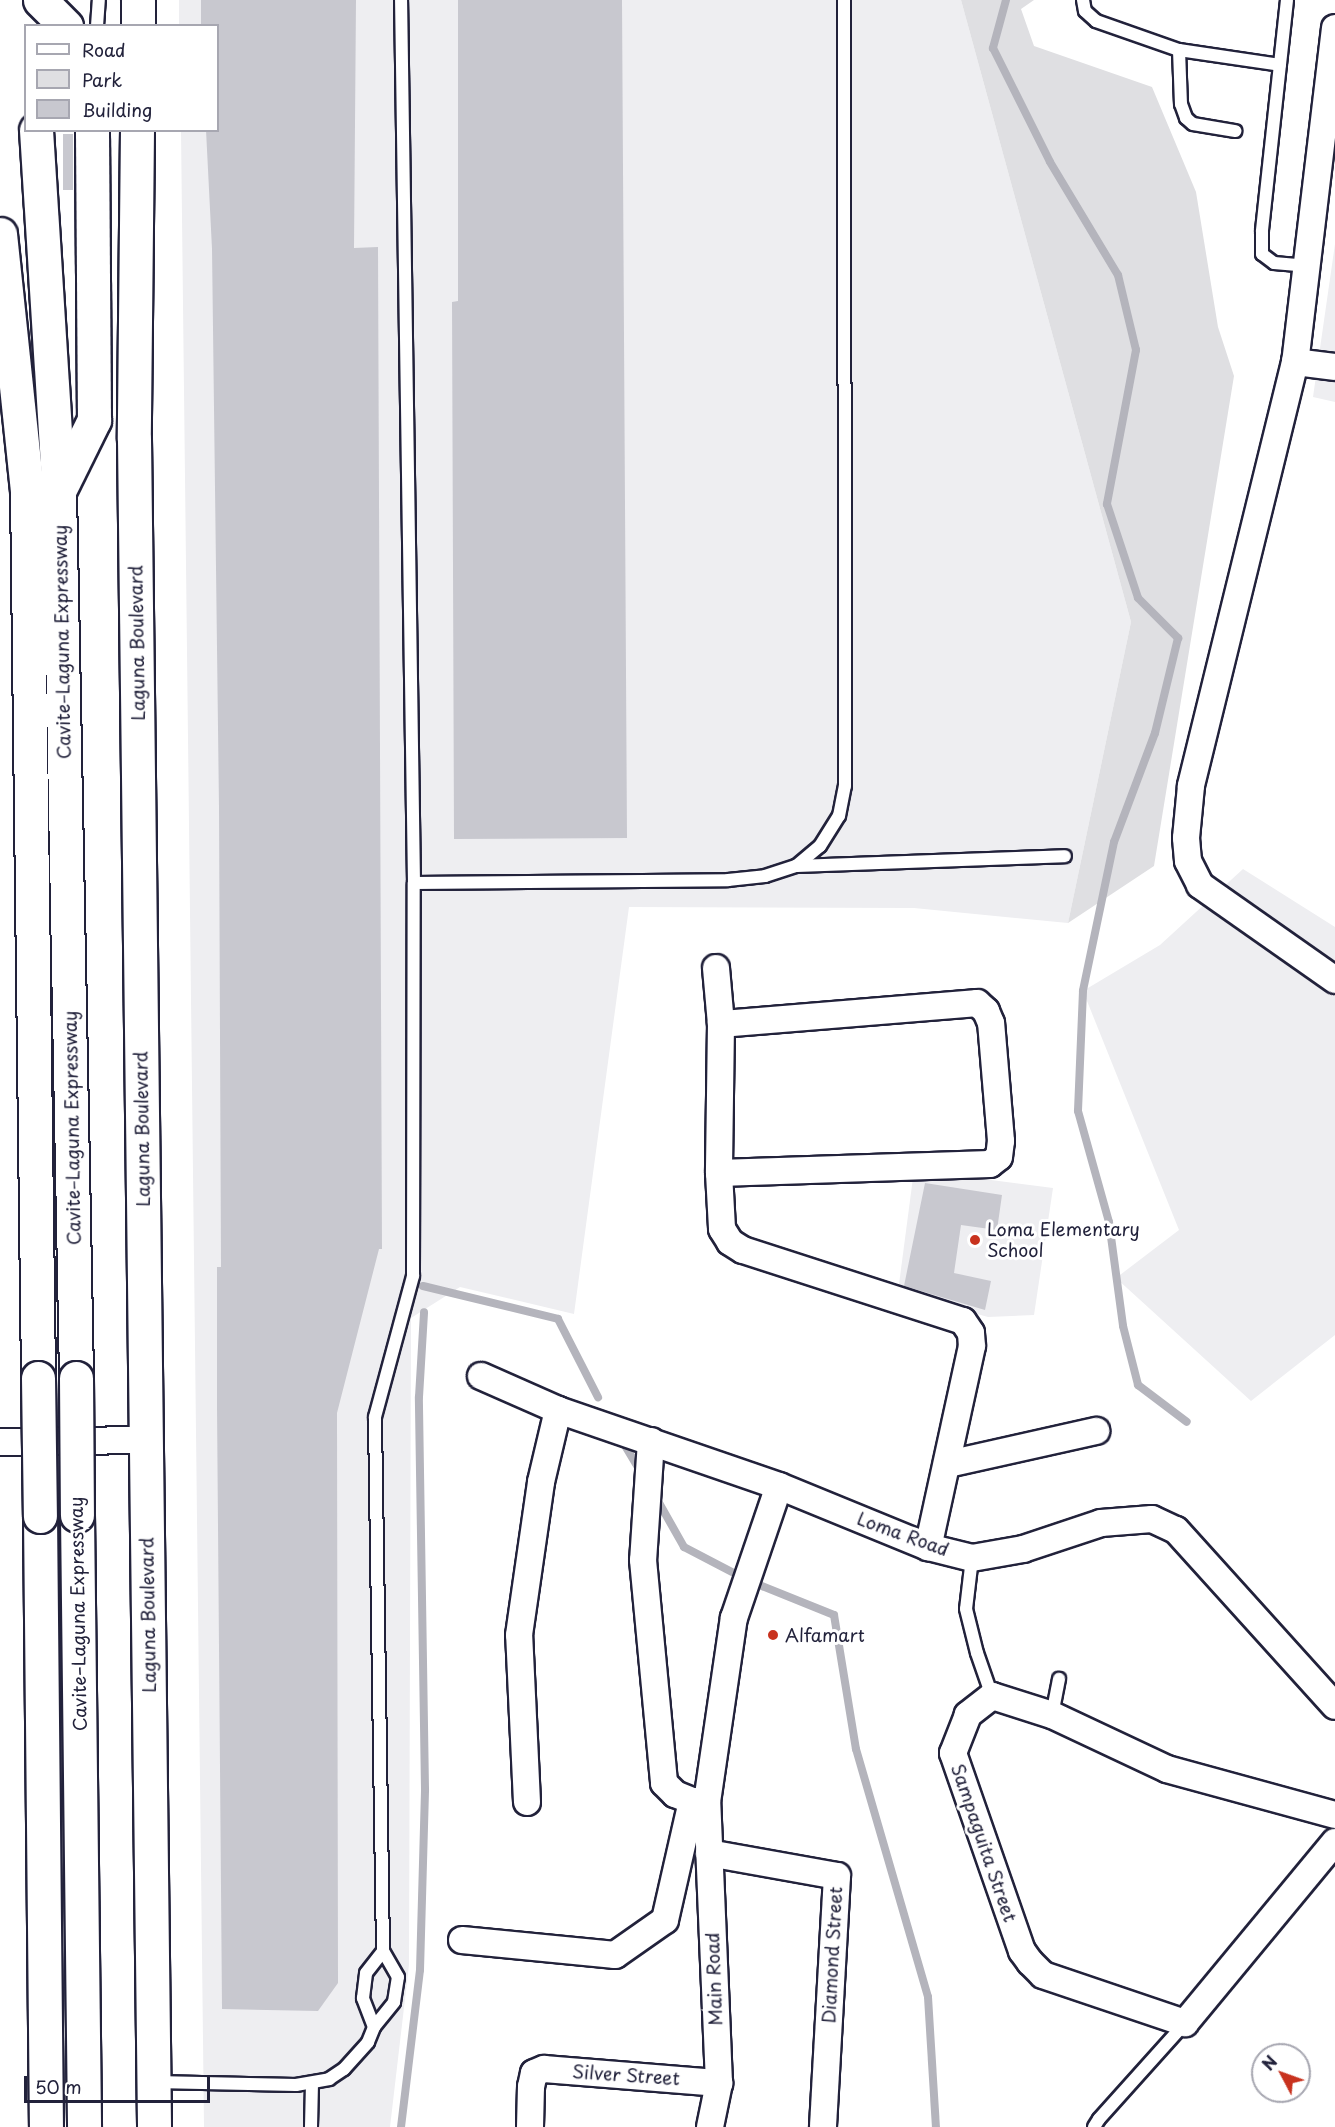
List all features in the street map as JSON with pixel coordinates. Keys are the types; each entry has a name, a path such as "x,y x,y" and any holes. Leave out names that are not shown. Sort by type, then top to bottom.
{"main road":[{"path":"28,0 29,24"},
{"path":"40,0 64,24"},
{"path":"138,0 138,24"},
{"name":"Cavite–Laguna Expressway","path":"36,132 59,491 76,1378 84,2127"},
{"path":"59,491 94,420 92,132"},
{"name":"Laguna Boulevard","path":"137,132 134,439 154,2127"},
{"name":"Cavite–Laguna Expressway","path":"0,234 27,490 46,2127"}],"street":[{"path":"1335,28 1295,362 1191,786 1186,824 1186,849 1191,871 1208,893 1335,980"},
{"path":"1295,362 1335,367"},
{"path":"716,968 721,1024 719,1173 722,1229 730,1242 743,1250 963,1321 971,1333 972,1346 928,1547"},
{"path":"719,1173 990,1164 999,1157 1001,1141 991,1023 986,1011 977,1003 721,1024"},
{"name":"Loma Road","path":"481,1376 558,1410 779,1486 928,1547 972,1558 1023,1549 1101,1523 1152,1519 1176,1530 1333,1701"},
{"path":"527,1802 519,1635 541,1482 558,1410"},
{"path":"948,1464 1096,1431"},
{"path":"0,1442 146,1440"},
{"path":"651,1441 643,1560 664,1783 675,1794 700,1802"},
{"path":"462,1940 615,1954 665,1920 700,1802 734,1618 779,1486"},
{"path":"993,1696 1052,1715 1167,1769 1335,1815"},
{"name":"Sampaguita Street","path":"993,1696 968,1715 952,1753 1022,1951 1043,1975 1185,2023"},
{"name":"Main Road","path":"700,1802 709,1842 719,2083 710,2127"},
{"name":"Diamond Street","path":"709,1842 837,1876 823,2127"},
{"path":"1185,2023 1335,1842"},
{"name":"Silver Street","path":"530,2127 531,2087 534,2073 544,2069 719,2083"}],"lane":[{"path":"97,24 99,0"},
{"path":"154,2082 312,2084 329,2079 344,2068 368,2042 374,2026 394,2002 398,1977 383,1951 375,1417 413,1276 414,883 401,0"},
{"path":"796,866 820,846 839,816 845,786 844,0"},
{"path":"1083,0 1085,11 1096,21 1179,50 1280,65"},
{"path":"1287,0 1262,232 1262,254 1274,263 1306,266"},
{"path":"1179,50 1181,104 1186,118 1193,124 1235,131"},
{"path":"414,883 728,880 765,876 796,866 1065,856"},
{"path":"972,1558 966,1609 977,1653 993,1696"},
{"path":"1052,1715 1059,1678"},
{"path":"374,2026 363,1998 366,1972 383,1951"},
{"path":"1094,2127 1185,2023"},
{"path":"311,2127 312,2084"}],"shaded area":[{"path":"179,0 961,0 1131,622 1068,923 914,908 629,907 574,1314 460,1287 411,1318 409,1965 390,2127 204,2127 181,132 219,132 219,24 179,24"},
{"path":"1335,244 1335,402 1313,397"},
{"path":"1243,869 1335,927 1335,1335 1251,1401 1116,1278 1179,1230 1083,991 1160,945"},
{"name":"Loma Elementary School","path":"914,1170 1053,1188 1034,1315 988,1317 898,1292"}],"green space":[{"path":"961,0 1034,0 1021,9 1034,46 1152,87 1196,192 1218,327 1234,376 1154,866 1068,923 1131,622"}],"building":[{"path":"201,0 356,0 354,248 378,247 382,1249 379,1249 337,1413 338,1983 318,2011 222,2009 217,1407 217,1267 221,1267 219,808 212,249 206,132 219,132 219,24 201,24"},
{"path":"458,0 622,0 627,838 454,839 452,302 458,301"},
{"path":"63,134 73,134 73,190 63,190"},
{"path":"925,1183 1002,1195 997,1230 961,1225 954,1273 991,1281 985,1310 904,1286"}],"waterway":[{"path":"1006,0 993,48 1050,162 1118,275 1136,350 1107,504 1138,598 1178,638 1155,733 1114,842 1083,991 1078,1111 1109,1222 1123,1326 1138,1385 1187,1422"},
{"path":"423,1286 558,1319 598,1397"},
{"path":"401,2127 420,1970 425,1789 419,1397 424,1312"},
{"path":"621,1439 642,1474"},
{"path":"658,1501 684,1547 732,1572"},
{"path":"757,1584 834,1615 856,1749 928,1997 936,2127"}],"place":[{"name":"Loma Elementary School","path":"975,1240"},
{"name":"Alfamart","path":"773,1635"}]}
